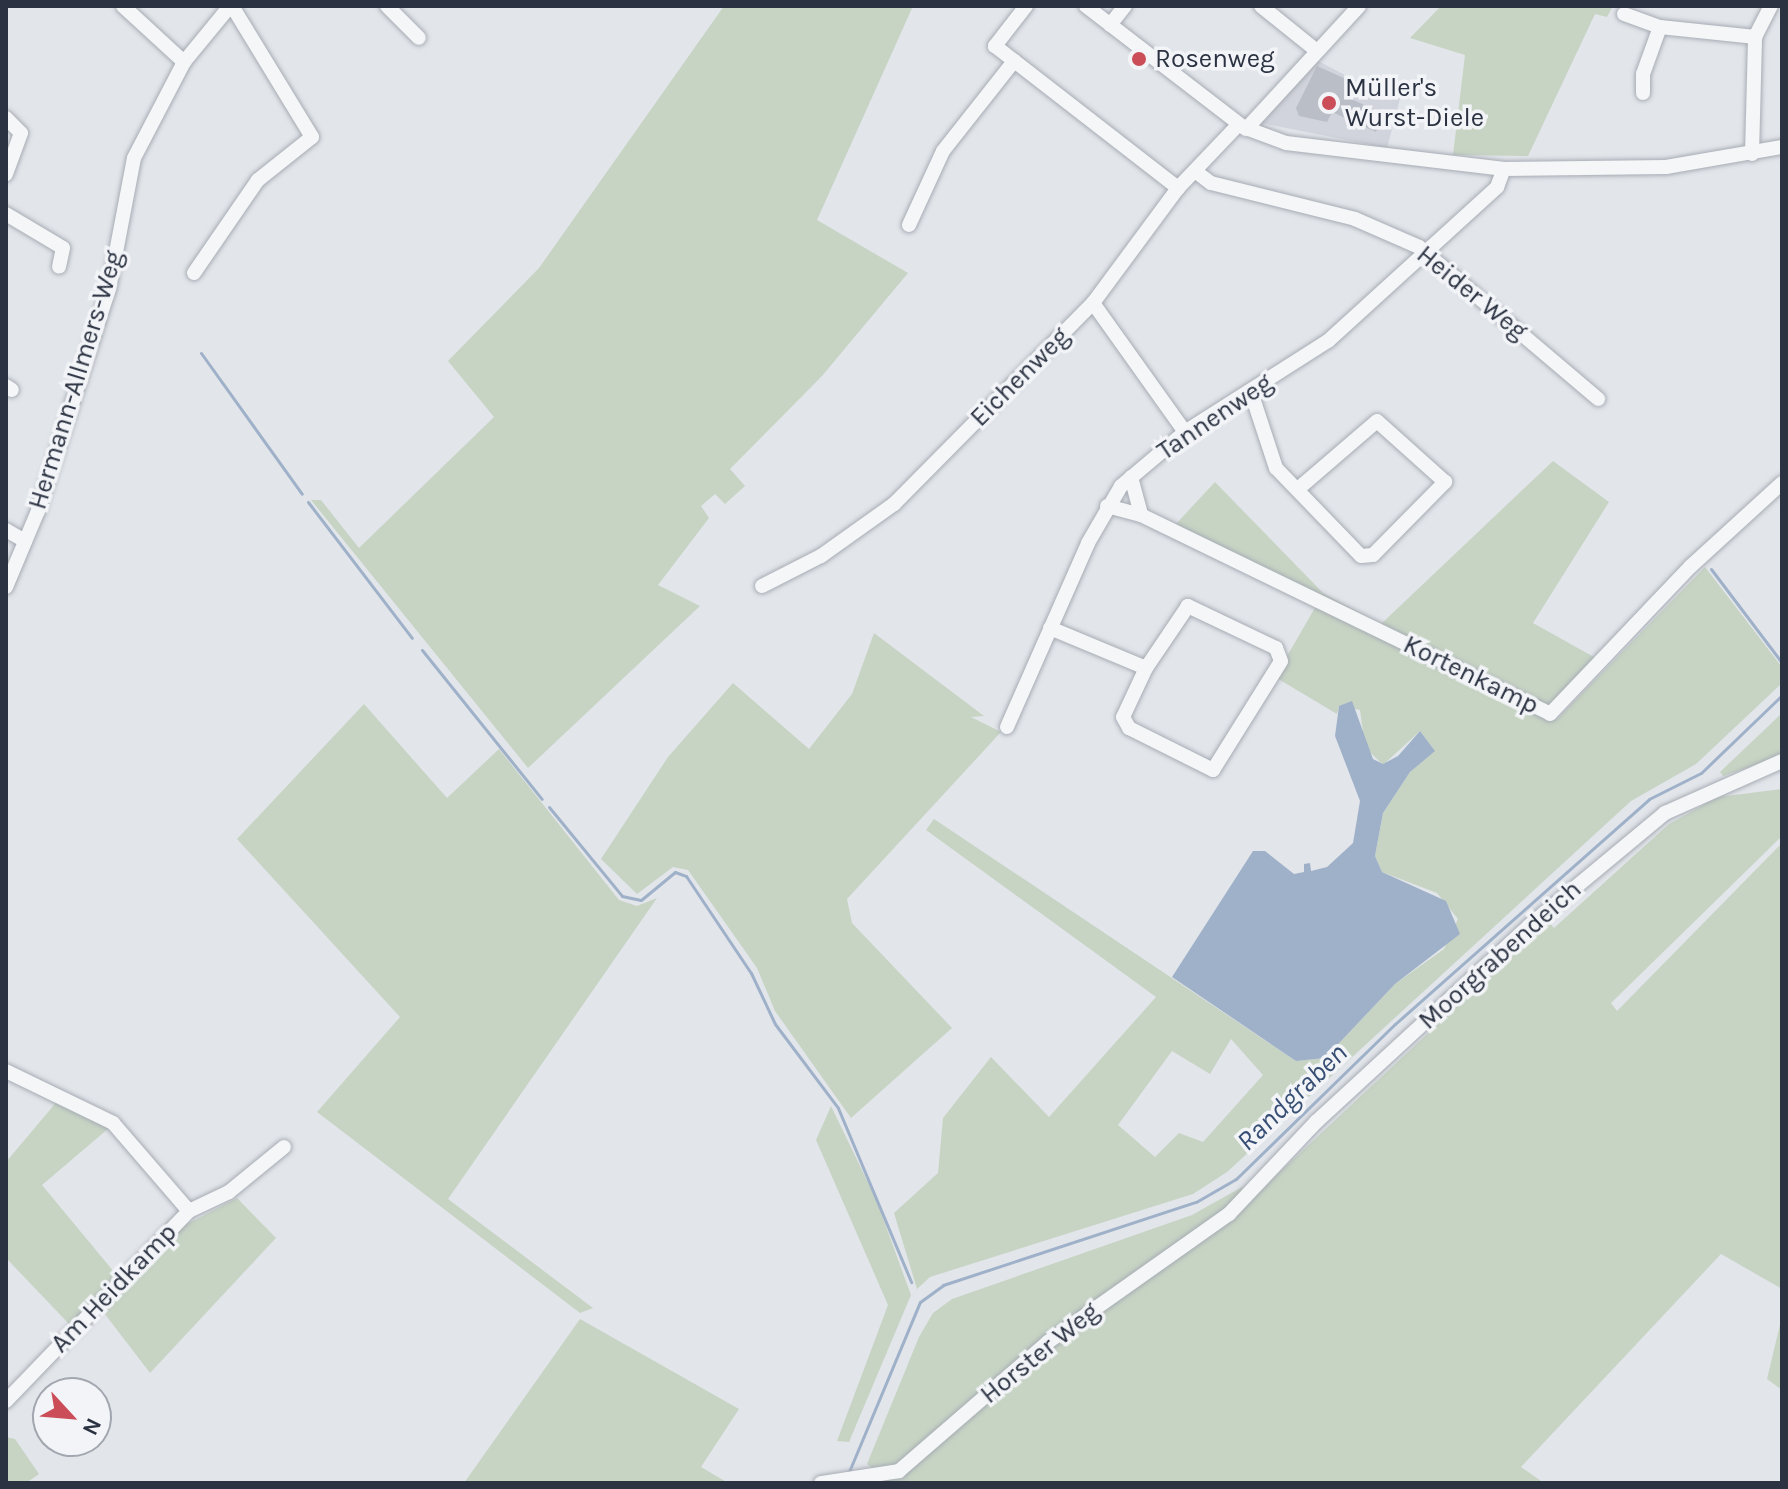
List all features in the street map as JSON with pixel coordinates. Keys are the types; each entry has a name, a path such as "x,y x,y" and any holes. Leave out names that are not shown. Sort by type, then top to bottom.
{"street":[{"path":"123,6 184,62"},
{"path":"194,273 258,180 312,137 231,6"},
{"name":"Hermann-Allmers-Weg","path":"6,587 25,541 109,289 134,158 184,62 231,6"},
{"path":"387,6 419,38"},
{"path":"1026,6 995,46 1178,188"},
{"path":"1086,6 1243,126 1286,143 1504,169 1666,167 1782,147"},
{"path":"1110,25 1125,6"},
{"path":"1261,6 1317,51"},
{"name":"Eichenweg","path":"762,586 809,564 894,504 1093,303 1178,188 1359,6"},
{"path":"1752,154 1755,37 1771,6"},
{"path":"1624,14 1660,27 1755,37"},
{"path":"1643,93 1643,74 1660,27"},
{"path":"909,225 943,151 1014,61"},
{"path":"6,118 21,133 6,174"},
{"name":"Tannenweg","path":"1007,727 1107,506 1131,477 1185,432 1328,341 1497,187 1504,169"},
{"name":"Heider Weg","path":"1195,171 1211,183 1355,219 1426,251 1598,399"},
{"path":"6,214 63,248 59,267"},
{"path":"1093,303 1185,432"},
{"path":"1251,392 1276,468 1364,557 1445,482 1377,421 1299,488"},
{"path":"1131,477 1141,515"},
{"name":"Kortenkamp","path":"1107,506 1141,515 1550,714 1691,566 1782,483"},
{"path":"6,530 25,541"},
{"path":"1188,606 1276,648 1281,661 1213,770 1129,728 1123,717 1146,668 1188,606"},
{"path":"1050,628 1146,668"},
{"name":"Moorgrabendeich","path":"1250,1193 1316,1122 1529,926 1665,813 1782,761"},
{"name":"Am Heidkamp","path":"6,1071 113,1123 189,1211"},
{"name":"Am Heidkamp","path":"6,1401 189,1211 229,1192 284,1147"},
{"name":"Horster Weg","path":"826,1481 899,1471 1048,1342 1250,1193"}],"shaded area":[{"path":"1316,60 1374,90 1401,95 1387,148 1261,123"}],"green space":[{"path":"724,6 913,6 817,220 908,273 822,376 730,469 745,486 725,504 715,494 701,506 709,518 658,585 700,606 528,768 311,500 321,500 359,548 494,417 448,361 539,268"},
{"path":"1441,6 1613,6 1607,17 1595,14 1528,156 1453,155 1465,55 1410,38"},
{"path":"1553,461 1609,502 1533,623 1601,661 1558,695 1556,720 1705,567 1782,667 1782,683 1696,764 1631,801 1227,1172 1193,1194 930,1277 917,1289 894,1213 938,1173 943,1118 991,1057 1049,1117 1156,997 926,830 934,819 1296,1061 1325,1058 1395,984 1444,949 1458,919 1437,893 1382,872 1375,856 1383,813 1410,772 1434,750 1420,731 1383,765 1365,747 1360,710 1339,706 1337,714 1275,677 1320,599 1175,525 1215,482 1323,593 1381,624","holes":["1231,1039 1263,1075 1203,1142 1179,1133 1155,1157 1118,1125 1172,1051 1210,1074"]},
{"path":"874,633 984,716 971,717 1001,732 847,899 852,923 952,1028 851,1118 775,1011 757,968 688,870 673,867 637,894 601,859 668,757 733,683 809,749 852,694"},
{"path":"364,704 447,798 499,749 619,900 637,906 657,898 448,1199 593,1308 580,1313 317,1112 400,1017 237,839"},
{"path":"1782,713 1782,756 1723,776 1720,772"},
{"path":"1782,789 1782,836 1611,1003 1617,1011 1782,843 1782,1289 1721,1254 1521,1467 1544,1483 871,1483 1253,1197 1548,921 1554,928 1669,824 1718,797"},
{"path":"59,1099 109,1128 42,1185 119,1278 71,1326 6,1258 6,1162"},
{"path":"831,1106 876,1199 911,1295 849,1442 837,1441 888,1305 816,1140"},
{"path":"1242,1187 1247,1191 1225,1211 1046,1339 897,1466 876,1471 867,1464 919,1337 933,1313 952,1299 1192,1215"},
{"path":"237,1198 276,1238 150,1373 101,1309 181,1227"},
{"path":"1782,1316 1782,1390 1767,1379"},
{"path":"580,1319 739,1409 701,1467 728,1483 464,1483"},
{"path":"6,1437 15,1439 39,1474 26,1483 6,1483"}],"water":[{"path":"1352,701 1373,759 1383,764 1398,756 1420,731 1435,751 1410,772 1383,813 1375,856 1382,872 1446,901 1460,934 1395,984 1325,1058 1296,1061 1172,977 1253,851 1265,851 1294,874 1304,872 1304,864 1310,863 1311,871 1327,867 1353,843 1360,801 1335,736 1339,706"}],"building":[{"name":"Müller's Wurst-Diele","path":"1317,66 1355,83 1349,98 1384,114 1376,132 1332,112 1327,122 1299,116 1296,108"}],"waterway":[{"path":"201,353 302,494"},
{"path":"308,502 412,638"},
{"path":"1711,569 1782,663"},
{"path":"422,650 542,799"},
{"name":"Randgraben","path":"848,1474 920,1302 943,1285 1196,1202 1236,1179 1395,1024 1649,799 1701,773 1782,695"},
{"path":"549,807 622,896 641,900 675,872 686,876 751,973 775,1024 838,1108 911,1282"}],"place":[{"name":"Rosenweg","path":"1139,59"},
{"name":"Müller's Wurst-Diele","path":"1329,103"}]}
